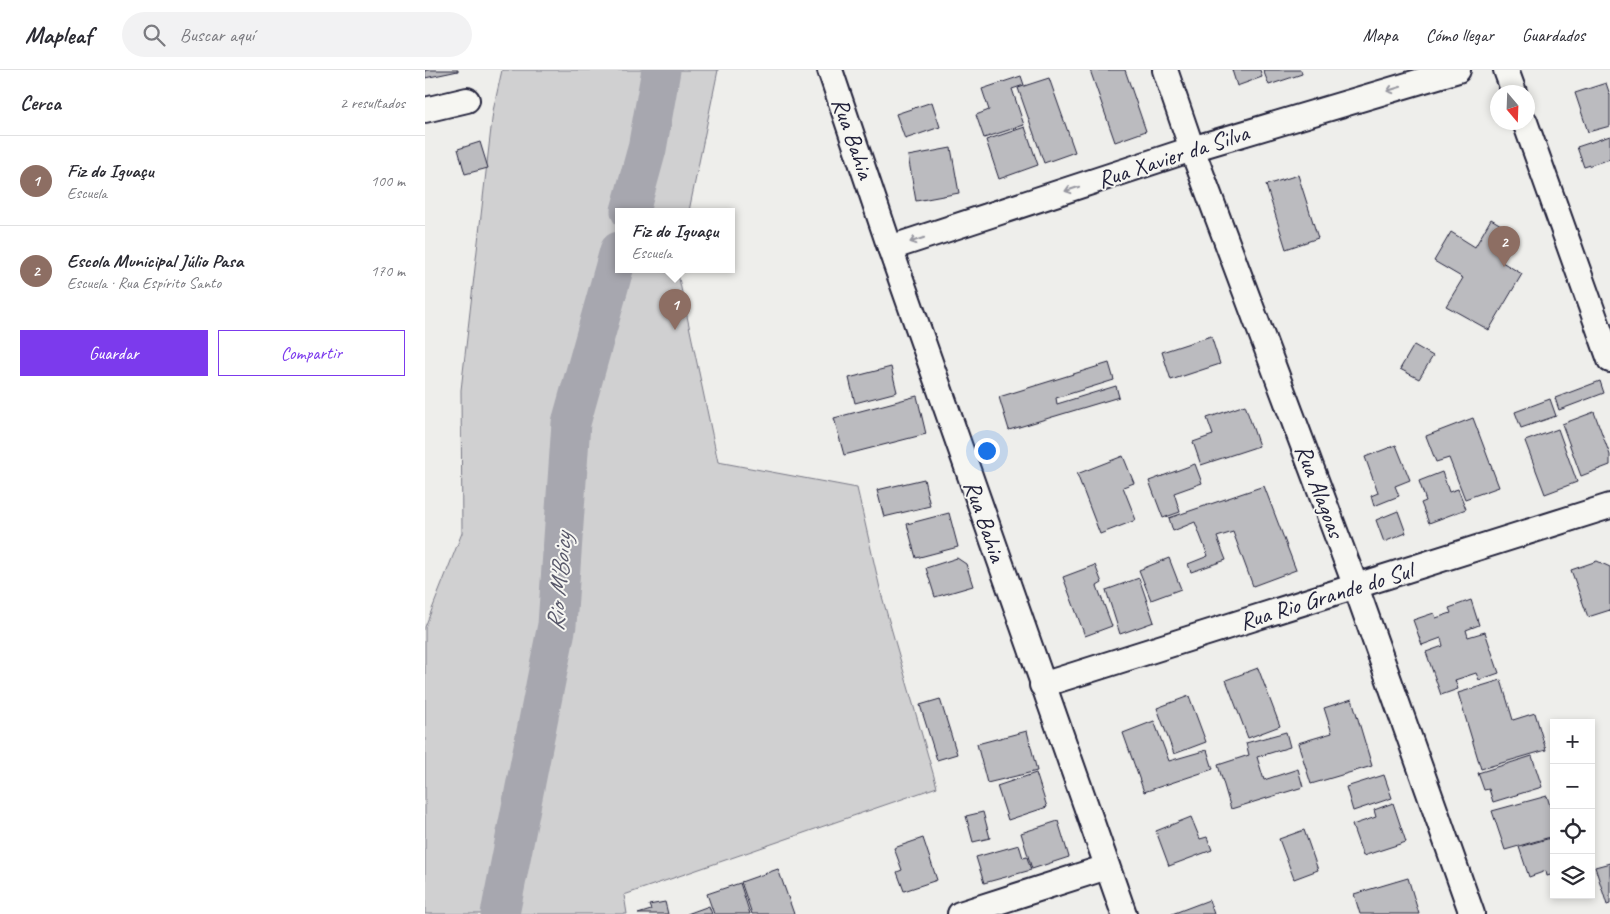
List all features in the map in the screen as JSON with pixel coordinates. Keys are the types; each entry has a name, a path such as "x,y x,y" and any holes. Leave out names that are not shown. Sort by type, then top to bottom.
{"street":[{"name":"Rua Bahia","path":"830,70 1042,685 1124,914"},
{"name":"Rua Alagoas","path":"1165,70 1192,149 1356,587 1472,914"},
{"name":"Rua Xavier da Silva","path":"890,248 1192,149 1458,70"},
{"path":"1506,70 1511,85"},
{"path":"425,110 467,100"},
{"path":"1528,130 1610,360"},
{"name":"Rua Rio Grande do Sul","path":"1042,685 1610,506"},
{"path":"960,914 1107,867"}],"shaded area":[{"path":"502,70 718,70 690,208 615,208 615,273 678,273 718,462 857,488 881,593 937,787 624,895 627,914 425,914 425,627 462,533 461,390 493,111"}],"building":[{"path":"425,70 458,70 458,71 425,78"},
{"path":"1090,70 1125,70 1146,131 1115,142"},
{"path":"1232,70 1260,70 1262,77 1237,86"},
{"path":"1263,70 1301,70 1302,74 1269,85"},
{"path":"1021,76 1024,85 1012,89 1024,125 984,138 976,115 989,110 982,89"},
{"path":"1049,78 1075,152 1044,163 1018,88"},
{"path":"1606,83 1610,95 1610,126 1588,132 1575,93"},
{"path":"932,102 940,127 905,139 896,114"},
{"path":"1025,127 1038,165 999,179 986,140"},
{"path":"1610,136 1610,159 1584,167 1577,147"},
{"path":"480,142 488,168 465,174 458,149"},
{"path":"951,148 959,193 916,201 908,156"},
{"path":"1298,175 1318,238 1286,249 1266,185"},
{"path":"1491,219 1518,235 1502,262 1522,274 1489,330 1446,306 1463,278 1434,261 1451,232 1475,247"},
{"path":"1211,336 1220,364 1171,380 1162,352"},
{"path":"1414,345 1433,356 1419,379 1400,369"},
{"path":"1109,363 1114,380 1056,398 1057,404 1116,386 1119,397 1009,430 999,397"},
{"path":"891,367 897,392 855,403 849,378"},
{"path":"1600,381 1604,393 1559,410 1555,398"},
{"path":"917,396 926,434 844,455 834,418"},
{"path":"1550,399 1556,416 1521,428 1515,412"},
{"path":"1245,405 1259,446 1201,465 1193,442 1213,435 1207,418"},
{"path":"1594,412 1610,455 1610,465 1581,476 1562,424"},
{"path":"1473,418 1499,487 1465,499 1449,458 1436,462 1426,436"},
{"path":"1558,429 1577,482 1545,494 1525,441"},
{"path":"1396,445 1410,480 1395,486 1399,496 1374,506 1371,496 1378,493 1365,457"},
{"path":"1123,456 1134,483 1123,487 1136,520 1100,534 1077,474"},
{"path":"1195,464 1202,483 1174,493 1180,512 1163,518 1149,481"},
{"path":"1442,472 1449,492 1458,489 1466,509 1429,523 1421,503 1426,501 1419,481"},
{"path":"924,479 930,506 884,517 877,490"},
{"path":"1264,486 1296,570 1253,586 1233,532 1217,537 1226,560 1191,572 1188,564 1208,556 1195,522 1173,531 1169,518"},
{"path":"1398,511 1406,533 1384,542 1376,520"},
{"path":"949,513 958,547 916,558 907,524"},
{"path":"957,558 966,564 973,586 935,597 926,568"},
{"path":"1169,558 1181,589 1151,600 1139,570"},
{"path":"1597,561 1610,567 1610,610 1588,617 1571,570"},
{"path":"1095,565 1102,583 1097,586 1112,626 1085,636 1063,577"},
{"path":"1139,578 1154,622 1120,634 1106,590"},
{"path":"1471,600 1479,625 1466,630 1468,637 1485,632 1499,673 1479,680 1476,673 1455,680 1458,689 1441,695 1426,652 1443,646 1441,638 1422,645 1413,620 1434,613 1436,618 1451,613 1449,608"},
{"path":"1258,668 1280,726 1248,738 1226,680"},
{"path":"1501,680 1513,720 1535,713 1546,750 1481,769 1458,693"},
{"path":"1189,696 1206,742 1174,754 1157,708"},
{"path":"940,699 957,754 937,760 920,705"},
{"path":"1352,699 1372,766 1311,784 1298,743 1332,733 1324,708"},
{"path":"1154,721 1169,761 1207,750 1213,769 1144,792 1123,733"},
{"path":"1027,731 1037,771 987,783 977,744"},
{"path":"1286,732 1290,747 1257,757 1264,780 1298,769 1303,787 1231,809 1218,765 1249,755 1246,743"},
{"path":"1532,756 1542,787 1493,802 1489,789 1484,790 1478,773"},
{"path":"1036,773 1047,807 1008,820 997,786"},
{"path":"1384,775 1392,798 1353,811 1346,787"},
{"path":"1547,796 1550,806 1550,837 1505,850 1492,811"},
{"path":"1393,803 1406,842 1363,856 1352,825 1376,817 1374,810"},
{"path":"983,812 990,838 973,842 966,816"},
{"path":"1191,817 1200,839 1207,837 1212,850 1169,866 1156,831"},
{"path":"1058,821 1069,857 1032,869 1021,833"},
{"path":"1304,830 1318,870 1294,879 1279,839"},
{"path":"923,838 937,880 904,891 897,872 902,870 894,848"},
{"path":"1550,838 1550,875 1547,876 1546,871 1529,877 1519,847"},
{"path":"1019,845 1023,858 1027,857 1031,870 984,883 976,857"},
{"path":"1610,863 1610,904 1607,905 1595,867"},
{"path":"778,869 794,914 752,914 741,882"},
{"path":"1408,878 1419,914 1360,914 1354,894"},
{"path":"740,883 750,914 714,914 707,894"},
{"path":"1209,900 1214,914 1172,914"},
{"path":"665,902 668,914 638,914 651,910 649,905"},
{"path":"709,906 712,914 687,914"}],"waterway":[{"name":"Rio M'Boicy","path":"631,208 647,149 661,70"},
{"name":"Rio M'Boicy","path":"500,914 557,625 571,423 615,265"}],"place":[{"name":"Escola Municipal Júlio Pasa","path":"1504,267"},
{"name":"Fiz do Iguaçu","path":"675,330"}]}
